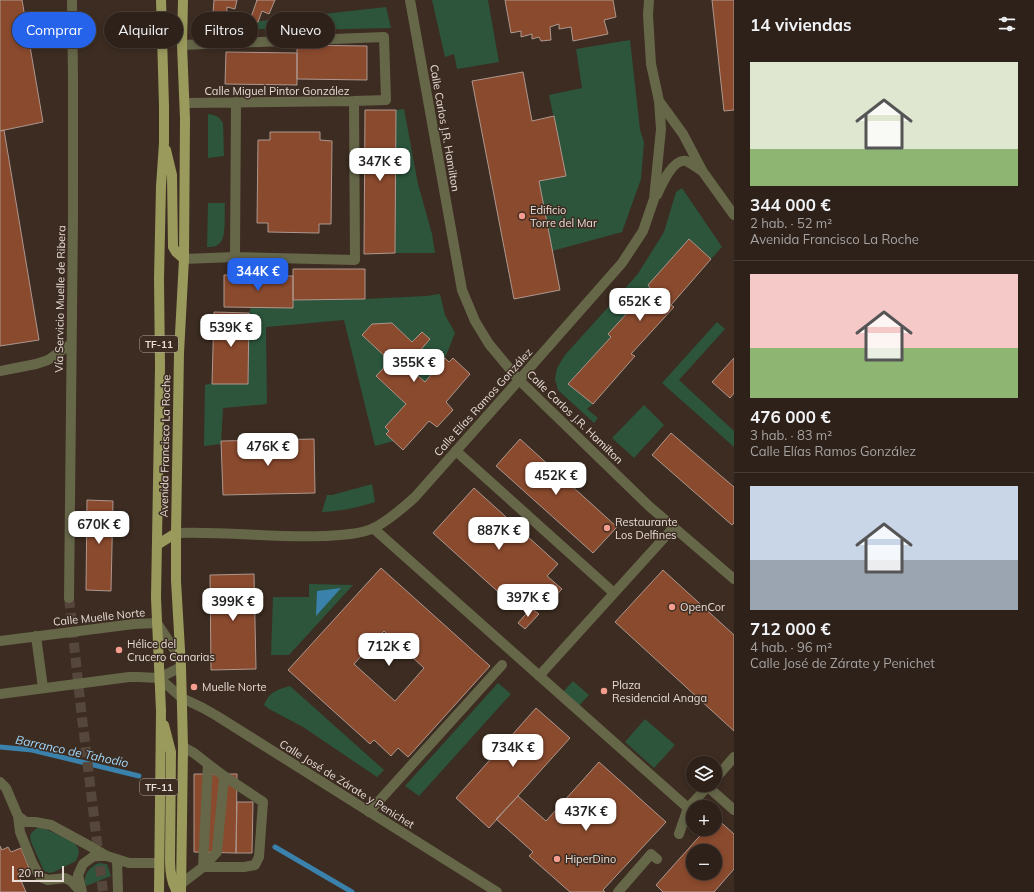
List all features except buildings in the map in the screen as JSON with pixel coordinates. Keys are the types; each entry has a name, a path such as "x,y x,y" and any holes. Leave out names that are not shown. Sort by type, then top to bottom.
{"main road":[{"name":"Avenida Francisco La Roche","path":"159,892 161,711 157,623 157,545 160,367 159,271 161,186 164,142 162,0"},
{"name":"Avenida Francisco La Roche","path":"183,24 184,3"},
{"name":"Avenida Francisco La Roche","path":"180,889 183,747 181,663 176,581 176,533 179,352 184,259 185,103 182,48"},
{"path":"164,142 172,174 173,247 184,259"},
{"path":"157,545 176,533"},
{"path":"161,711 171,752 171,876 173,886 180,889"}],"street":[{"name":"Vía Servicio Muelle de Ribera","path":"69,598 74,78 72,0"},
{"name":"Calle Carlos J.R. Hamilton","path":"410,0 462,290 475,321 489,344 520,380 650,507 734,579"},
{"name":"Calle Elías Ramos González","path":"176,533 198,532 297,537 349,535 373,528 398,511 415,496 520,380 622,264 643,231 654,199 661,129 659,101 651,64 648,15 649,0"},
{"path":"183,45 384,37 386,100 354,101"},
{"name":"Calle Miguel Pintor González","path":"184,259 235,257 355,260 354,101 185,103"},
{"path":"659,101 683,134 703,172 734,215"},
{"path":"235,257 236,102"},
{"path":"654,199 672,167 680,161 686,161 703,172"},
{"path":"0,371 36,364 48,360 71,344"},
{"path":"456,451 614,594"},
{"path":"539,676 674,527"},
{"path":"373,528 686,806"},
{"name":"Calle Muelle Norte","path":"0,641 134,624 157,623 181,663"},
{"path":"36,636 43,688"},
{"path":"0,694 129,677 159,678 181,663"},
{"path":"369,812 502,665"},
{"path":"159,678 182,698"},
{"name":"Calle José de Zárate y Penichet","path":"182,698 204,708 497,892"},
{"path":"183,747 262,802 260,858 255,865 244,867 203,868"},
{"path":"722,771 734,757"},
{"path":"203,868 208,764"},
{"path":"180,889 203,868 217,852 224,776"},
{"path":"0,782 6,788 18,816 20,832 32,862 40,877 48,880 65,878 71,881 82,892"},
{"path":"696,800 703,792"},
{"path":"715,792 734,810"},
{"path":"679,834 686,814"},
{"path":"18,816 26,822 51,825 112,858"},
{"path":"618,892 651,854 657,860"},
{"path":"82,892 78,875 82,864 94,856 112,858 129,863 159,863"},
{"path":"112,858 118,892"}],"green space":[{"path":"432,0 488,0 499,62 457,69 454,54 445,57"},
{"path":"386,7 391,28 335,29 335,13"},
{"path":"266,20 266,29 258,29 258,21"},
{"path":"630,40 640,130 644,142 641,179 622,232 552,251 539,181 566,176 549,95 582,88 576,49"},
{"path":"404,109 418,184 432,234 435,253 395,253 396,110"},
{"path":"208,114 217,116 223,123 224,156 208,158"},
{"path":"682,188 722,247 711,259 689,239 650,288 608,334 611,337 568,384 593,404 587,409 598,418 594,423 558,390 555,379 557,368 565,355 637,275 664,232 676,192"},
{"path":"208,203 225,203 225,219 222,241 216,246 212,247 207,247"},
{"path":"440,294 445,315 455,333 445,358 425,382 407,366 430,339 422,332 412,342 392,323 372,324 362,335 390,361 376,377 406,404 385,427 389,431 386,435 394,441 375,446 344,320 266,327 267,404 223,408 221,444 204,446 205,385 213,383 248,384 249,313 251,307 293,307 293,300 365,299"},
{"path":"717,322 725,329 679,380 734,431 734,447 662,383"},
{"path":"644,405 664,425 634,458 612,438"},
{"path":"372,484 375,502 349,509 322,512 327,495"},
{"path":"309,584 353,585 289,655 271,655 273,597 309,597"},
{"path":"573,681 589,695 578,707 562,693"},
{"path":"498,683 511,694 419,796 405,786"},
{"path":"290,686 384,770 377,777 303,727 264,705 271,694 282,688"},
{"path":"645,719 675,745 654,768 625,742"},
{"path":"41,827 74,842 79,853 76,861 54,872 50,873 44,871 31,842 30,836 34,830"},
{"path":"99,863 107,864 111,876 86,886 85,879 87,872"}],"water":[{"path":"341,588 316,616 317,591"}],"waterway":[{"name":"Barranco de Tahodio","path":"0,747 32,750 139,776"},
{"name":"Barranco de Tahodio","path":"275,847 352,892"}],"tunnel":[{"path":"69,598 103,892"}],"place":[{"name":"Edificio Torre del Mar","path":"522,216"},
{"name":"Restaurante Los Delfines","path":"607,528"},
{"name":"OpenCor","path":"672,607"},
{"name":"Hélice del Crucero Canarias","path":"119,650"},
{"name":"Muelle Norte","path":"194,687"},
{"name":"Plaza Residencial Anaga","path":"604,691"},
{"name":"HiperDino","path":"557,859"}]}
